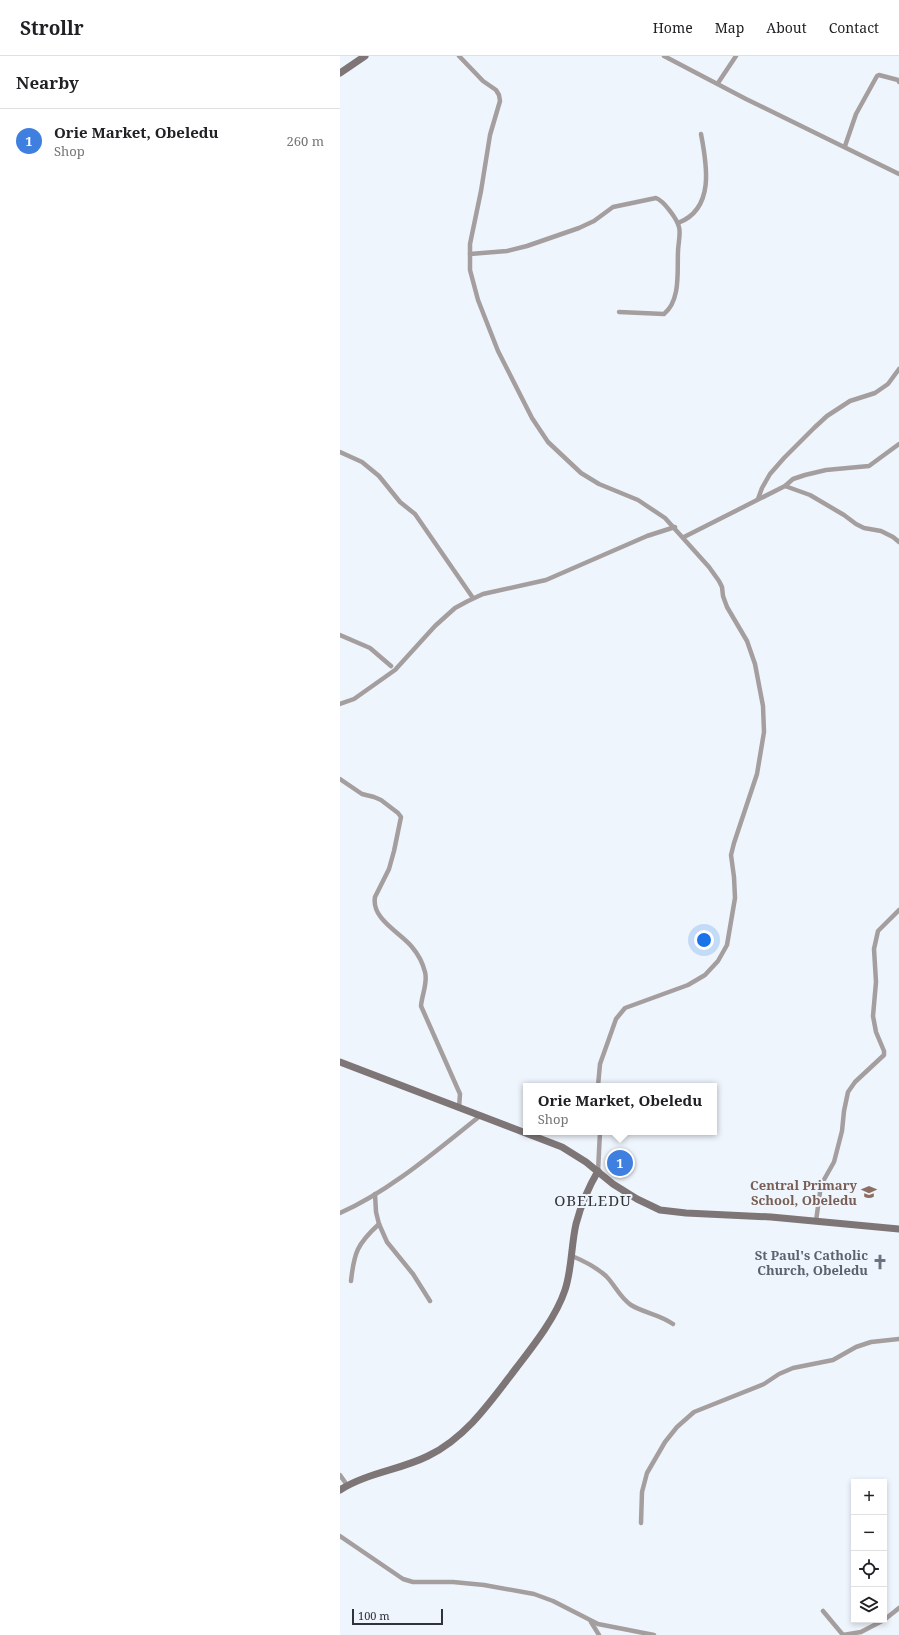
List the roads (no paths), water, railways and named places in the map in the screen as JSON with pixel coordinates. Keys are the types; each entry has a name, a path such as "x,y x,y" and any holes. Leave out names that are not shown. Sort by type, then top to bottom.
{"main road":[{"path":"340,73 355,58 365,56"},
{"path":"340,1062 523,1132"},
{"path":"530,1135 562,1147 586,1162 613,1184 637,1199 660,1210 816,1221 899,1229"},
{"path":"340,1490 347,1485 426,1457 444,1448 486,1409 534,1345 565,1290 572,1256 576,1225 585,1197 598,1171"}],"street":[{"path":"460,56 483,81 496,90 500,101 490,135 481,191 470,244 472,277 478,300 498,350 532,418 548,442 587,477 613,491 638,500 665,518 684,537 719,581 727,607 747,640 755,664 763,706 762,739 757,774 731,855 735,898 727,945 718,961 705,975 688,985 625,1008 616,1019 600,1064 598,1083"},
{"path":"664,56 899,174"},
{"path":"718,83 736,56"},
{"path":"845,146 856,114 877,76 879,75 898,80 899,82"},
{"path":"678,223 694,212 702,204 706,177 706,160 701,134"},
{"path":"470,254 507,251 527,246 579,228 594,221 613,207 650,198 656,198 661,200 678,223 680,231 677,284 669,310 664,314 619,312"},
{"path":"758,499 770,474 784,458 827,416 850,401 882,388 888,384 899,369"},
{"path":"684,537 785,486 793,480 826,470 869,466 899,444"},
{"path":"340,452 362,462 379,476 400,502 415,514 473,598"},
{"path":"785,486 810,495 844,515 856,524 864,528 881,531 899,542"},
{"path":"340,704 354,698 395,670 435,626 455,608 473,598 483,594 546,580 647,536 675,527"},
{"path":"340,635 370,648 391,666"},
{"path":"340,779 362,794 381,800 401,817 389,869 374,902 382,919 412,946 425,971 426,977 421,1006 460,1094 459,1108"},
{"path":"816,1221 822,1185 834,1162 842,1131 848,1092 855,1082 884,1055 884,1051 876,1032 873,1016 876,982 874,949 878,931 899,910"},
{"path":"340,1213 359,1205 375,1194 480,1116"},
{"path":"598,1171 600,1135"},
{"path":"375,1194 376,1212 379,1224 387,1242 413,1274 430,1301"},
{"path":"351,1281 356,1251 365,1238 379,1224"},
{"path":"572,1256 597,1269 607,1277 619,1294 630,1304 647,1312 663,1317 673,1324"},
{"path":"641,1523 642,1492 647,1473 665,1442 677,1427 694,1412 764,1384 779,1374 793,1368 833,1360 856,1347 871,1342 899,1339"},
{"path":"340,1475 347,1485"},
{"path":"340,1536 403,1579 413,1582 453,1582 534,1594 553,1601 590,1622 654,1635"},
{"path":"887,1618 899,1608"},
{"path":"823,1611 843,1635 861,1632 878,1623"},
{"path":"590,1622 599,1635"}],"place":[{"name":"Orie Market, Obeledu","path":"620,1163"},
{"name":"Central Primary School, Obeledu","path":"869,1192"},
{"name":"St Paul's Catholic Church, Obeledu","path":"880,1262"}],"district":[{"name":"OBELEDU","path":"593,1200"}]}
